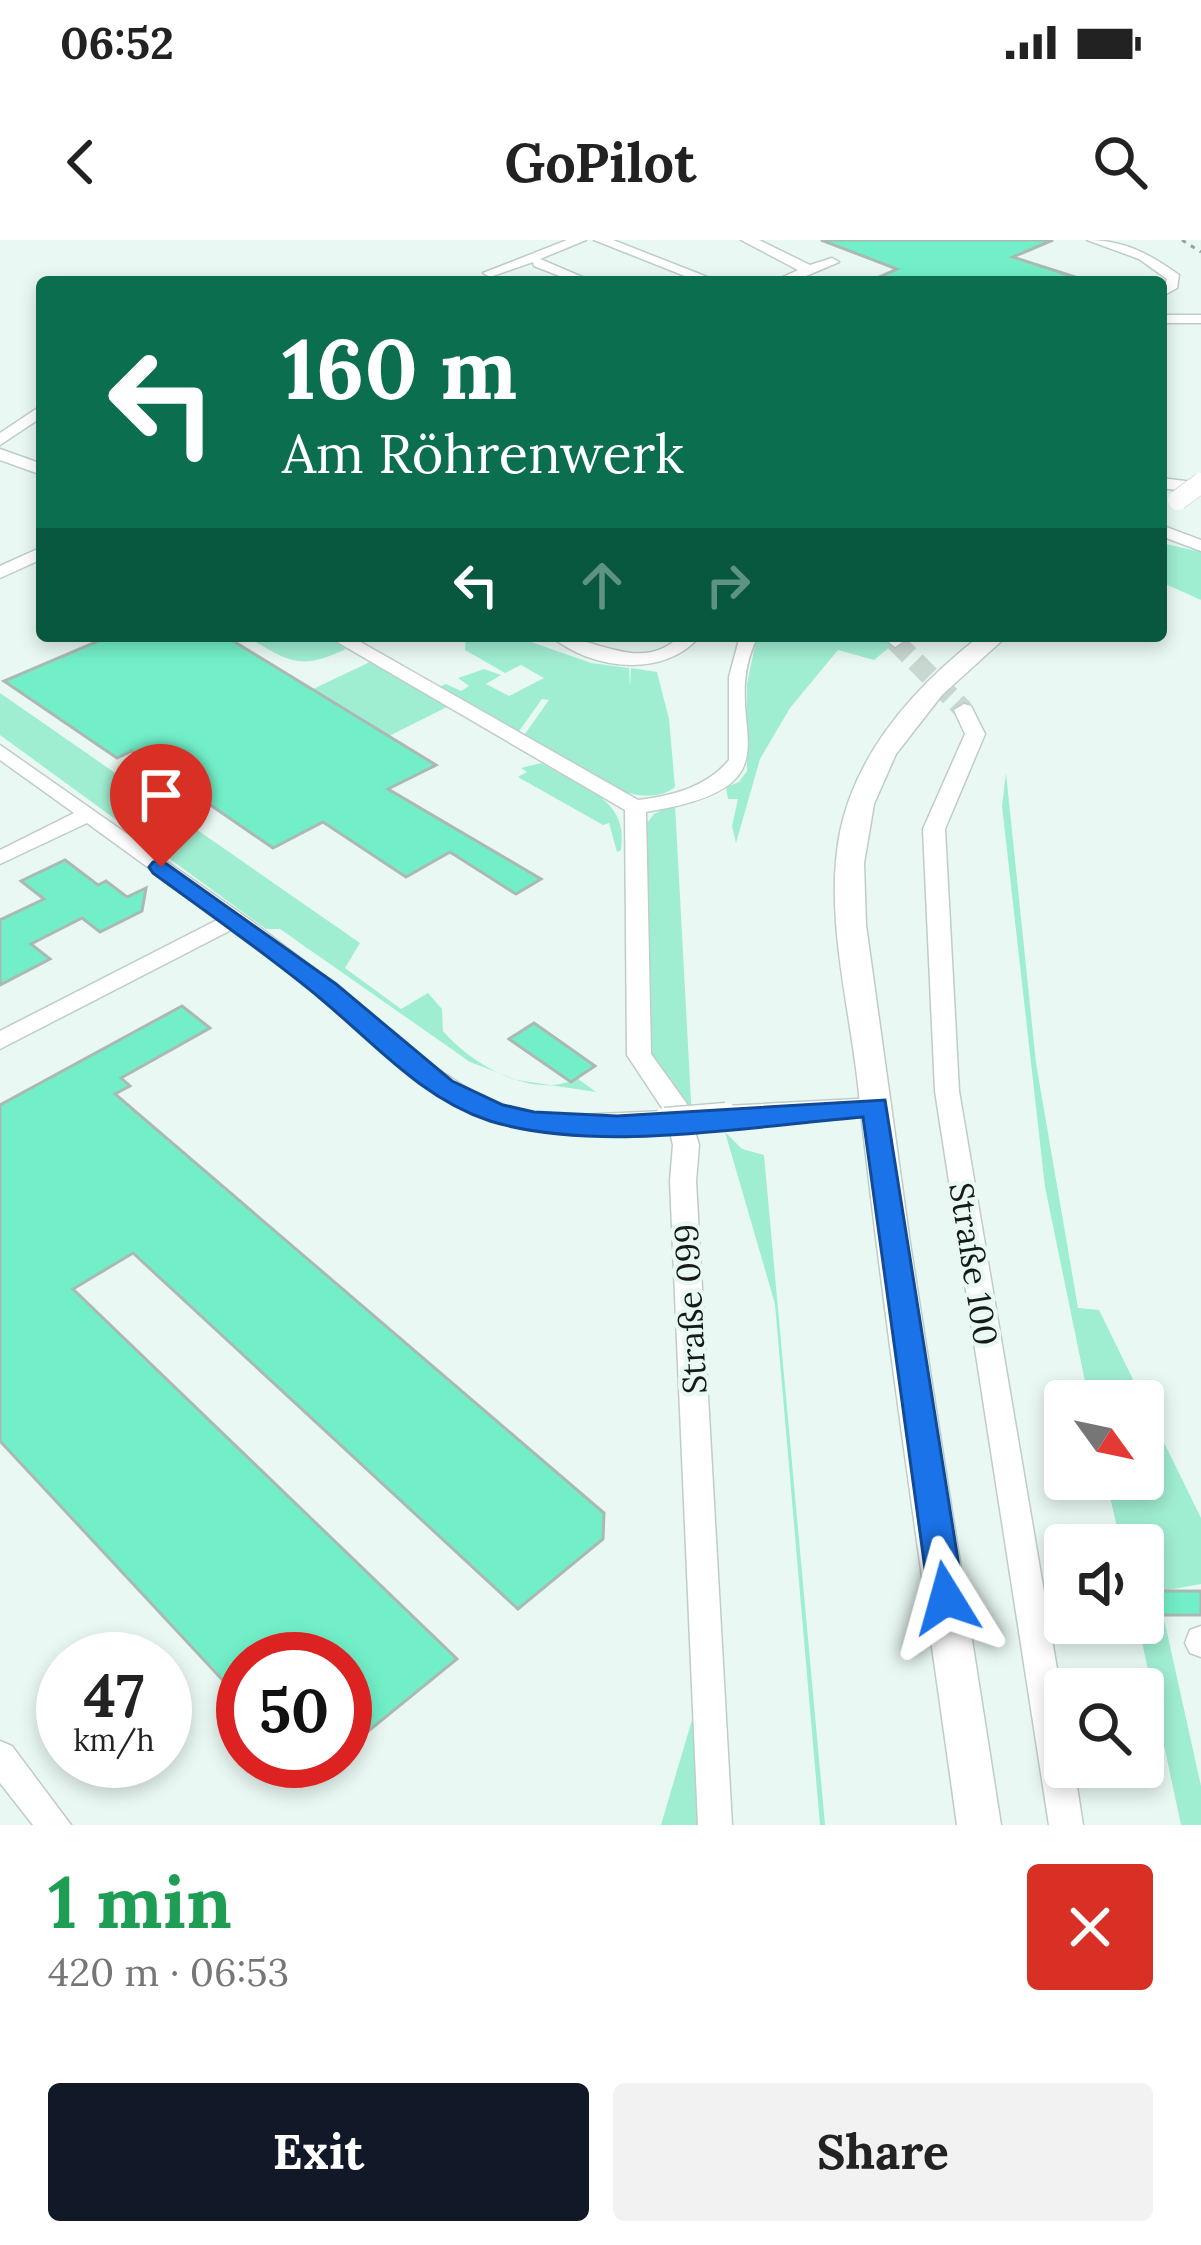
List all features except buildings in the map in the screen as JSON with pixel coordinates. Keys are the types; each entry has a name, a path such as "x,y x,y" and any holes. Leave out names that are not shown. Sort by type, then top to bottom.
{"main road":[{"path":"1167,511 1201,486"},
{"path":"979,1825 875,1107 849,871 860,807 884,751 923,696 985,644"}],"street":[{"path":"490,273 579,240"},
{"path":"601,240 697,276"},
{"path":"748,240 809,270"},
{"path":"1094,240 1162,265 1174,278 1167,290"},
{"path":"794,276 832,262"},
{"path":"539,263 572,276"},
{"path":"1167,319 1199,318"},
{"path":"0,440 36,414"},
{"path":"0,454 36,468"},
{"path":"1167,483 1201,486"},
{"path":"1167,511 1201,535"},
{"path":"1167,532 1201,546"},
{"path":"0,574 36,555"},
{"path":"346,642 635,807 700,790 732,773 739,760 743,642"},
{"path":"573,642 604,657 627,660 674,651 685,642"},
{"name":"Straße 100","path":"964,710 975,734 934,829 947,1091 1066,1825"},
{"path":"0,751 327,990 442,1088 495,1112 534,1122 617,1126 875,1107"},
{"name":"Straße 099","path":"635,807 639,1055 675,1104 686,1145 683,1181 715,1825"},
{"path":"0,858 88,814"},
{"path":"0,1042 234,920"},
{"path":"0,1757 54,1825"}],"path":[{"path":"1182,240 1201,252"}],"green space":[{"path":"1167,544 1201,552 1201,600 1167,585"},
{"path":"256,642 335,642 346,649 305,661"},
{"path":"466,642 531,642 591,663 629,668 630,687 631,668 657,672 669,719 675,787 659,795 620,790 522,738 549,700 542,699 517,734 437,688 446,684 461,691 469,686 458,678 484,669 501,675 486,684 509,696 544,678 521,665 505,673 465,650"},
{"path":"756,642 887,642 891,646 874,660 838,650 790,708 760,759 736,843 732,826 738,799 728,799 726,787 739,782 747,771 747,684"},
{"path":"370,662 447,707 389,736 313,689"},
{"path":"0,693 360,943 345,968 401,1009 428,993 442,1009 443,1031 470,1056 502,1074 470,1062 280,929 266,929 0,735"},
{"path":"541,763 610,805 622,832 621,850 617,852 609,823 603,825 518,777 527,772 521,768"},
{"path":"1006,773 1036,1063 1078,1308 1099,1310 1133,1380 1085,1380 1045,1187 1002,806"},
{"path":"675,804 694,1157 676,1094 649,1050 644,827 654,814"},
{"path":"577,1078 596,1092 548,1085"},
{"path":"725,1132 742,1149 764,1155 825,1825 820,1825 775,1304"},
{"path":"1164,1443 1201,1518 1201,1584 1164,1591 1164,1524 1116,1524 1111,1500 1164,1500"},
{"path":"1164,1619 1201,1786 1201,1825 1181,1825 1164,1745 1164,1668 1148,1668 1142,1644 1164,1644"},
{"path":"697,1703 703,1825 661,1825"}],"tunnel":[{"path":"896,642 964,710"}],"route":[{"path":"161,867 327,990 442,1088 495,1112 534,1122 617,1126 875,1107 946,1598"}]}
